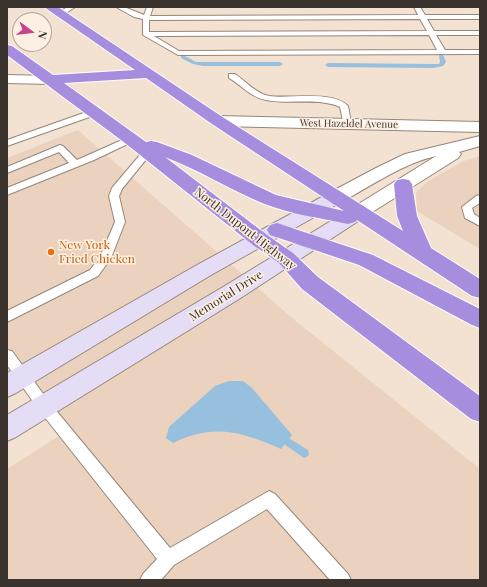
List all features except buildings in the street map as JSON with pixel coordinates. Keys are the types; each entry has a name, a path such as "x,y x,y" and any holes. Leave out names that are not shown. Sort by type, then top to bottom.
{"highway":[{"path":"61,9 218,121 336,197 353,215 424,254 480,290"},
{"name":"North Dupont Highway","path":"7,49 95,112 147,152 268,235 286,258 310,283 480,411"},
{"path":"50,80 150,72"},
{"path":"131,139 186,159 270,199 313,210 353,215"},
{"path":"403,184 407,216 424,254"},
{"path":"268,235 312,241 366,260 480,319"}],"street":[{"path":"7,79 50,80"},
{"name":"West Hazeldel Avenue","path":"218,121 480,127"},
{"name":"Memorial Drive","path":"15,381 204,270 396,164 424,154 463,147 480,141"},
{"name":"Memorial Drive","path":"7,429 231,293 463,147"}],"lane":[{"path":"119,7 136,16 146,18 480,17"},
{"path":"145,34 146,18 150,7"},
{"path":"417,7 442,52"},
{"path":"145,34 480,33"},
{"path":"145,34 178,53 480,52"},
{"path":"232,76 265,98 310,98 334,101 344,106 347,123"},
{"path":"7,143 95,112"},
{"path":"7,192 131,139"},
{"path":"7,170 60,148 75,164"},
{"path":"7,317 94,273 105,258 120,222 115,193 147,152"},
{"path":"480,198 467,207 468,216 480,223"},
{"path":"7,355 15,381 44,406 168,559"},
{"path":"149,580 168,559 269,499 342,580"}],"shaded area":[{"path":"78,130 292,318 480,469 480,580 7,580 7,469 62,434 7,362 7,158"},
{"path":"480,156 480,249 417,211 416,192 428,181 464,161"}],"water":[{"path":"229,381 243,381 252,388 292,435 281,449 253,438 228,432 202,433 173,443 166,438 169,427 215,386"}],"waterway":[{"path":"328,65 433,66 441,65 443,62 441,56"},
{"path":"183,57 195,63 203,64 280,64"},
{"path":"287,441 304,453"}],"place":[{"name":"New York Fried Chicken","path":"51,252"}]}
